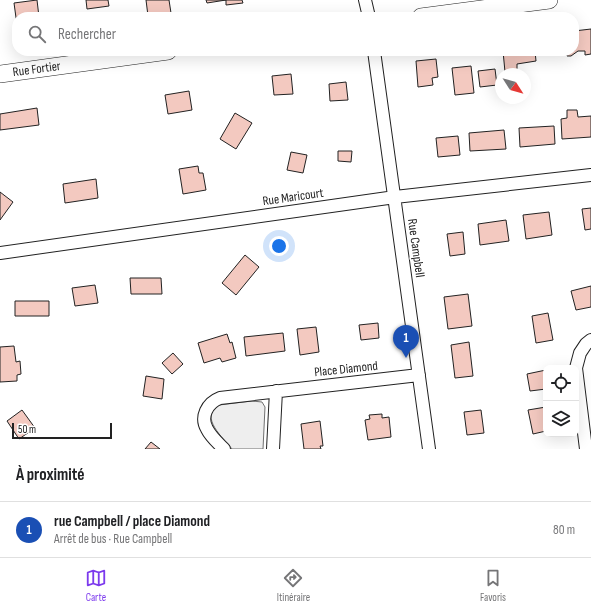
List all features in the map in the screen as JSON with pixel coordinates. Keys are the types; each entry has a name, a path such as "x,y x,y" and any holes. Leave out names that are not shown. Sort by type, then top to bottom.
{"street":[{"path":"365,0 368,12"},
{"path":"459,12 550,0"},
{"name":"Rue Fortier","path":"0,74 131,56"},
{"name":"Rue Campbell","path":"375,56 429,449"},
{"name":"Rue Maricourt","path":"0,253 395,197 591,175"},
{"path":"586,449 576,368 580,353 586,344 591,340"},
{"name":"Place Diamond","path":"224,449 206,426 205,415 210,404 220,398 419,375"},
{"path":"273,449 276,391"}],"shaded area":[{"path":"252,401 262,402 265,407 263,449 232,449 219,434 212,421 211,415 213,410 219,405"}],"building":[{"path":"37,0 38,12 15,12 14,3"},
{"path":"86,0 108,0 109,6 87,9"},
{"path":"146,0 169,0 171,12 148,12"},
{"path":"206,0 226,0 207,3"},
{"path":"226,0 242,0 243,3 226,5"},
{"path":"591,29 591,54 585,55 585,51 579,51 579,30"},
{"path":"503,56 536,56 536,61 517,64 517,68 505,68"},
{"path":"436,59 438,77 432,78 433,85 418,87 416,61"},
{"path":"471,66 474,93 455,95 452,68"},
{"path":"495,69 495,85 480,87 478,71"},
{"path":"291,74 293,94 274,95 272,76"},
{"path":"346,82 348,100 330,101 329,84"},
{"path":"189,91 192,110 168,114 165,95"},
{"path":"37,108 39,125 0,130 0,114"},
{"path":"567,110 577,110 578,117 591,116 591,137 562,139 561,119 567,118"},
{"path":"235,113 252,123 236,149 220,139"},
{"path":"554,126 555,144 520,147 519,128"},
{"path":"504,130 506,149 470,151 469,133"},
{"path":"458,136 460,155 438,157 436,138"},
{"path":"338,151 352,151 351,162 338,161"},
{"path":"291,152 307,155 303,173 287,170"},
{"path":"198,166 199,173 203,173 206,190 183,194 179,169"},
{"path":"96,179 98,198 65,203 63,184"},
{"path":"0,192 13,202 0,220"},
{"path":"591,208 591,229 585,230 582,209"},
{"path":"549,212 552,235 526,239 523,215"},
{"path":"506,220 509,241 480,245 478,224"},
{"path":"463,232 465,254 450,256 447,234"},
{"path":"245,255 259,267 236,295 222,283"},
{"path":"130,278 161,278 162,294 131,294"},
{"path":"95,285 98,303 75,306 72,288"},
{"path":"591,286 591,307 576,310 571,291"},
{"path":"468,294 472,326 448,329 444,297"},
{"path":"15,301 49,301 49,316 15,316"},
{"path":"548,313 553,340 536,343 532,316"},
{"path":"378,323 379,338 361,340 359,325"},
{"path":"316,327 319,352 300,355 297,329"},
{"path":"283,333 285,351 246,356 244,337"},
{"path":"227,334 230,343 232,342 236,358 222,362 220,358 204,363 198,343"},
{"path":"469,342 473,376 455,378 451,345"},
{"path":"14,346 16,362 20,361 21,374 17,375 17,381 0,382 0,347"},
{"path":"173,353 183,364 172,374 162,363"},
{"path":"543,371 543,389 530,391 527,374"},
{"path":"146,376 164,379 162,399 143,396"},
{"path":"543,408 543,432 533,434 528,410"},
{"path":"22,410 35,428 19,439 7,421"},
{"path":"481,410 484,433 467,435 464,412"},
{"path":"382,414 382,418 389,417 391,437 368,440 365,420 370,419 369,415"},
{"path":"320,421 323,446 320,446 321,449 304,449 301,424"},
{"path":"151,442 160,449 145,449"}],"place":[{"name":"rue Campbell / place Diamond","path":"406,358"}]}
